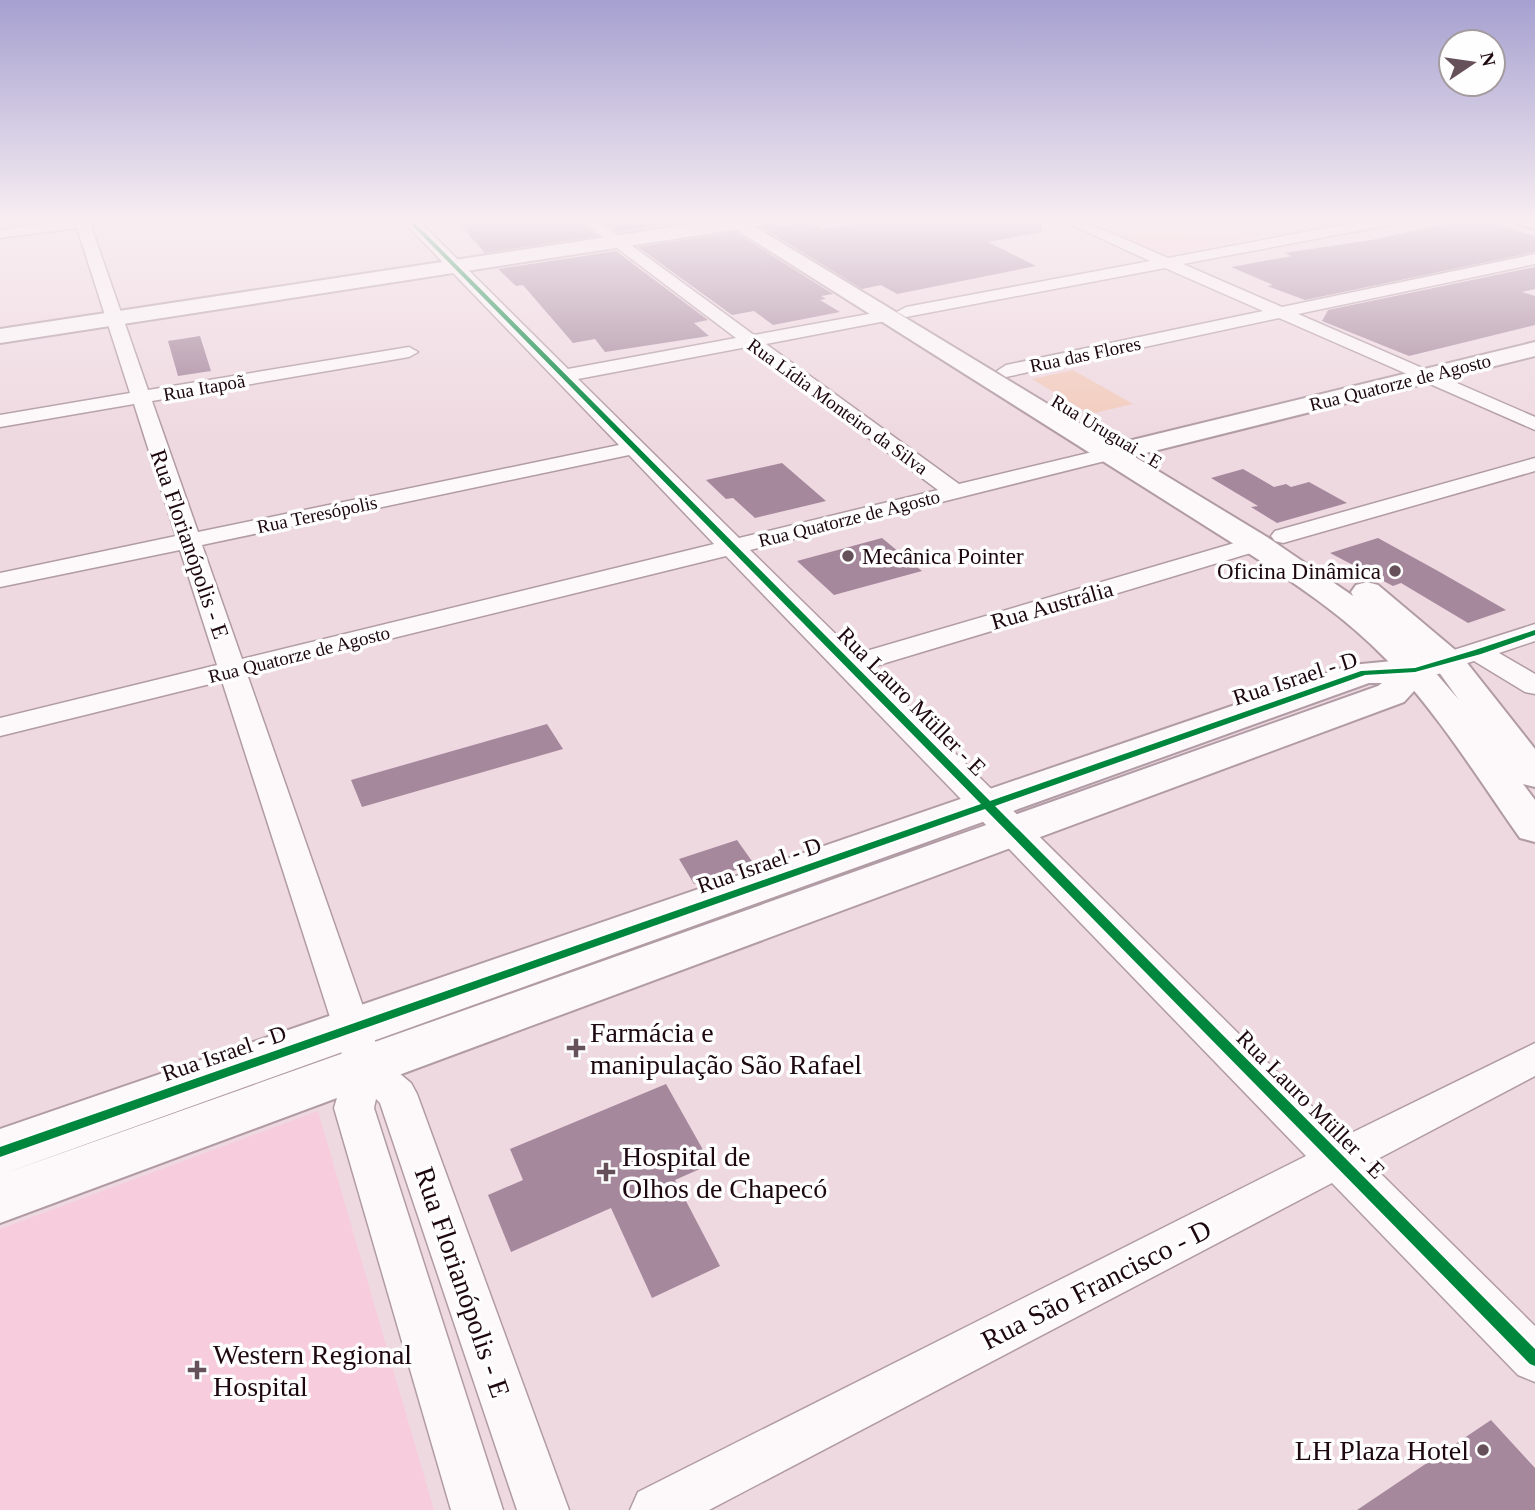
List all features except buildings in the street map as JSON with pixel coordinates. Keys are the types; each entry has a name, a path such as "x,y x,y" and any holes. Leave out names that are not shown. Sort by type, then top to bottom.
{"street":[{"name":"Rua Florianópolis - E","path":"106,290 359,1048 397,1094 543,1510"},
{"path":"0,335 295,290"},
{"name":"Rua Lauro Müller - E","path":"479,290 1535,1359"},
{"name":"Rua Lídia Monteiro da Silva","path":"682,290 955,492"},
{"name":"Rua Uruguai - E","path":"858,290 1269,540 1366,592 1447,661 1535,686"},
{"path":"563,376 1021,290"},
{"path":"1229,290 1535,424"},
{"name":"Rua das Flores","path":"1006,371 1386,290"},
{"name":"Rua Uruguai - E","path":"896,314 1006,371 1121,451"},
{"name":"Rua Quatorze de Agosto","path":"0,727 1535,349"},
{"name":"Rua Itapoã","path":"0,421 409,352"},
{"name":"Rua Teresópolis","path":"0,580 634,448"},
{"name":"Rua Austrália","path":"849,665 1535,464"},
{"name":"Rua Israel - D","path":"0,1199 359,1048 1000,818 1391,694 1447,661 1535,632"},
{"path":"1447,661 1535,775"},
{"path":"1447,661 1535,828"},
{"name":"Rua Florianópolis - E","path":"359,1048 354,1108 477,1510"},
{"name":"Rua Israel - D","path":"0,1152 359,1048"},
{"name":"Rua São Francisco - D","path":"656,1510 1535,1058"}],"shaded area":[{"path":"1073,370 1133,404 1090,414 1032,379"},
{"name":"Western Regional Hospital","path":"318,1111 434,1510 0,1510 0,1229"}],"cycle path":[{"path":"479,290 1535,1359"},
{"path":"0,1152 1364,673 1415,670 1535,632"}],"place":[{"name":"Mecânica Pointer","path":"848,556"},
{"name":"Oficina Dinâmica","path":"1395,571"},
{"name":"Farmácia e manipulação São Rafael","path":"576,1048"},
{"name":"Hospital de Olhos de Chapecó","path":"606,1172"},
{"name":"Western Regional Hospital","path":"197,1370"},
{"name":"LH Plaza Hotel","path":"1483,1450"}]}
